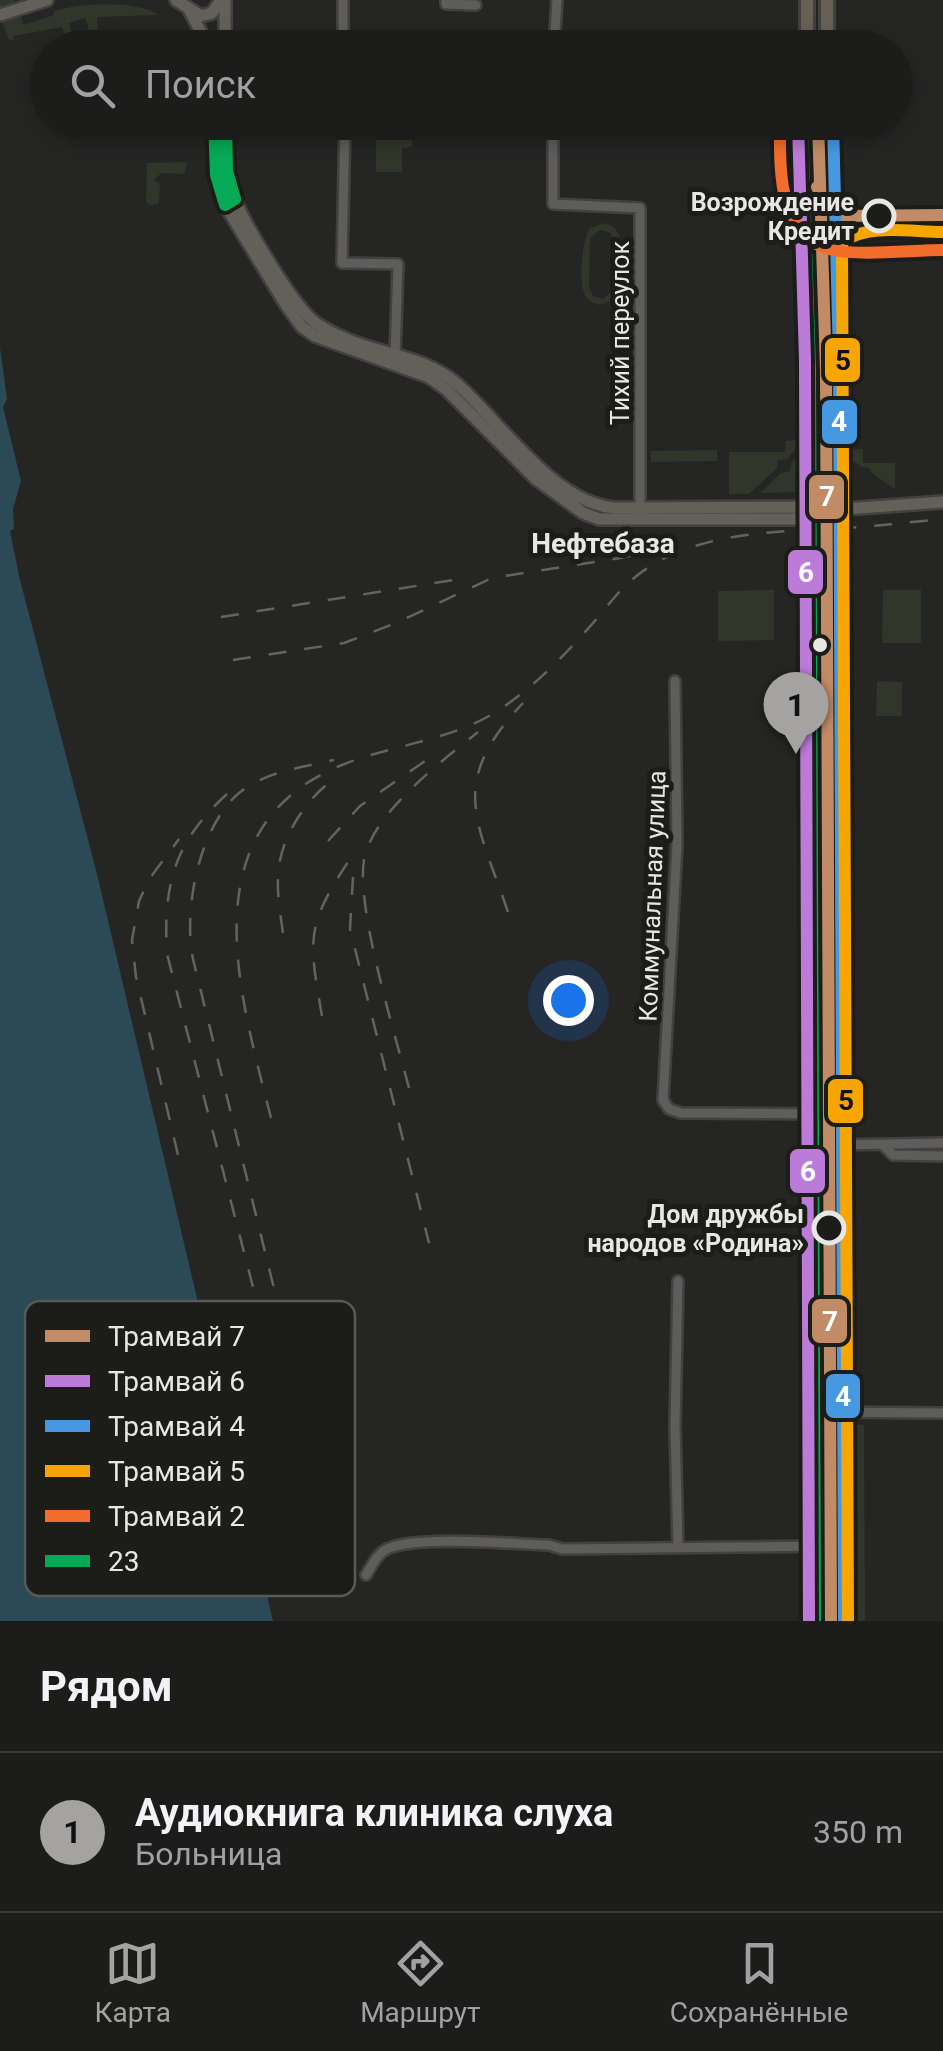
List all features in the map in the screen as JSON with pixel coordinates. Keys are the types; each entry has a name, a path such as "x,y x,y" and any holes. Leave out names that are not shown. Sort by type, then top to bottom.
{"highway":[{"path":"806,0 807,30"},
{"path":"827,0 827,30"},
{"path":"809,140 816,511 820,1621"},
{"path":"828,140 834,217 837,1621"}],"main road":[{"path":"0,15 47,0"},
{"path":"176,0 190,12 200,30"},
{"path":"190,12 207,15 223,0"},
{"path":"223,0 224,30"},
{"path":"215,140 216,175 290,302 340,342 429,377 447,390 536,479 583,513 599,519 640,513 805,507 816,511 943,502"},
{"path":"226,140 230,202"},
{"path":"340,342 432,367 456,383 564,487 602,506 640,513"}],"street":[{"path":"343,0 343,30"},
{"path":"446,0 446,4 476,5"},
{"path":"555,30 557,0"},
{"path":"345,140 342,263 398,264 396,356"},
{"name":"Тихий переулок","path":"553,140 553,204 640,208 640,513"},
{"path":"811,218 943,215"},
{"name":"Коммунальная улица","path":"675,681 678,845 663,1100 669,1109 680,1114 820,1114"},
{"path":"820,1114 836,1114"},
{"path":"836,1146 943,1143"},
{"path":"884,1146 893,1155 943,1156"},
{"path":"678,1282 678,1548"},
{"path":"820,1412 943,1412"},
{"path":"366,1575 378,1555 390,1547 417,1543 549,1545 562,1549 821,1546"}],"green space":[{"path":"0,0 14,0 24,25 54,15 54,11 79,6 123,5 158,15 97,17 98,30 89,30 85,18 69,23 71,30 30,30 10,41 0,18"},
{"path":"376,140 412,140 412,147 402,148 402,172 376,172"},
{"path":"187,162 184,174 161,173 154,180 160,184 159,203 146,202 147,163"},
{"path":"605,223 613,227 621,247 614,300 599,305 586,297 582,281 583,251 590,228","holes":["600,230 610,232 615,242 613,290 603,299 593,296 589,286 590,238"]},
{"path":"797,375 803,376 804,440 787,459 778,460 777,468 749,494 729,494 729,452 785,452 786,441 796,440"},
{"path":"863,449 863,463 895,463 895,489 869,468 844,455 844,450"},
{"path":"717,450 717,461 651,462 651,451"},
{"path":"804,450 804,492 760,493 781,473 790,471 791,463"},
{"path":"774,590 774,640 718,641 718,591"},
{"path":"883,590 921,590 921,643 882,643"},
{"path":"877,681 902,682 902,716 876,716"},
{"path":"849,1424 864,1425 865,1621 849,1621"}],"water":[{"path":"0,348 7,399 3,407 21,481 13,509 14,529 10,531 20,580 98,878 198,1301 25,1301 25,1596 267,1596 273,1621 0,1621"}],"railway":[{"path":"271,1118 247,1020 237,919 243,872 261,829 293,793 342,765 462,729 499,710 561,658 628,583 681,551 763,533 943,519"},
{"path":"233,660 344,643 492,578 673,546"},
{"path":"221,617 466,578"},
{"path":"508,912 479,827 475,803 484,757 499,731 523,703"},
{"path":"409,1088 370,935 363,876 365,855 372,838 397,804 478,732"},
{"path":"328,841 360,806 428,759"},
{"path":"277,1301 193,959 190,917 204,847 225,808 260,780 334,760"},
{"path":"283,933 278,873 284,845 303,811 332,781"},
{"path":"227,794 195,830 176,866 167,907 167,954 257,1301"},
{"path":"178,1155 136,977 132,940 139,901 150,878 179,839"},
{"path":"322,1016 314,967 314,932 326,899 352,856"},
{"path":"353,877 350,929 429,1243"}],"tram line":[{"name":"2","path":"780,140 785,198 791,216 814,243 858,253 943,250"},
{"name":"6","path":"799,140 805,360 809,1621"},
{"name":"7","path":"819,140 826,369 831,1621"},
{"name":"4","path":"833,140 839,360 844,1621"},
{"name":"7","path":"817,187 826,206 840,216 943,215"},
{"name":"5","path":"848,1621 842,242 877,230 942,232"}],"transit line":[{"name":"23","path":"215,140 216,175 225,205 235,199 227,171 226,140"},
{"name":"23","path":"809,140 820,684 820,1621"}],"place":[{"name":"Возрождение Кредит","path":"879,216"},
{"name":"Аудиокнига клиника слуха","path":"796,754"},
{"name":"Дом дружбы народов «Родина»","path":"829,1228"}],"district":[{"name":"Нефтебаза","path":"603,543"}]}
